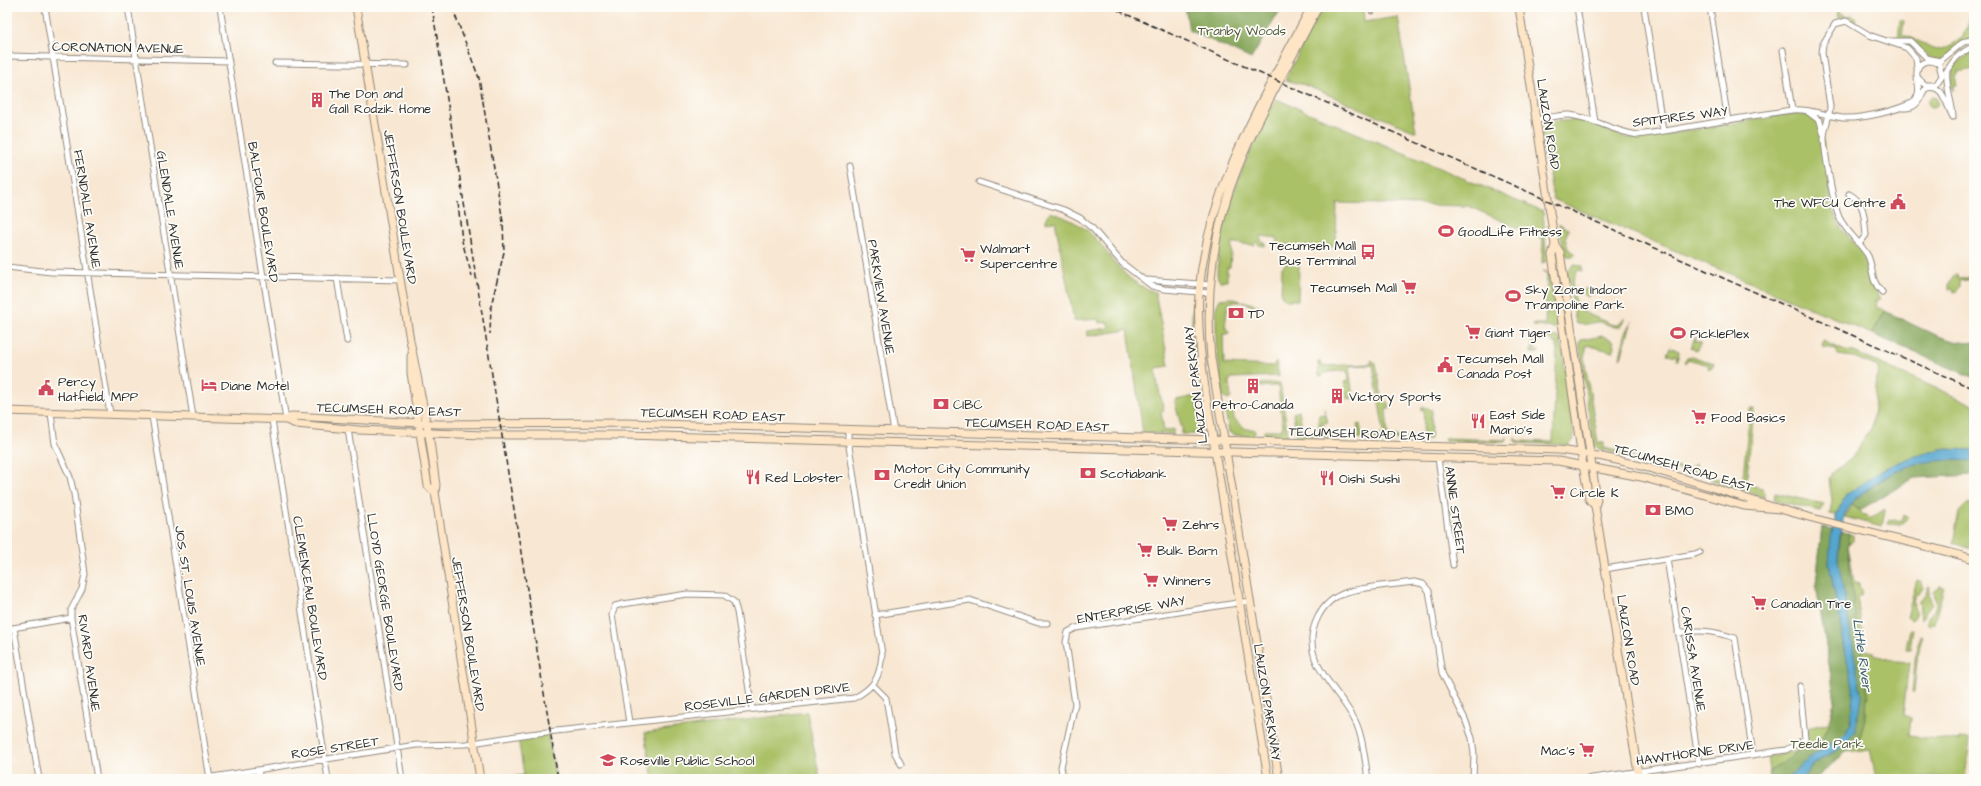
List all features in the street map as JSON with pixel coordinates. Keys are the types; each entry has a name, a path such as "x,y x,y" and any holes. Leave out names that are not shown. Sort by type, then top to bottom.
{"main road":[{"name":"JEFFERSON BOULEVARD","path":"356,7 410,340 428,433 436,485 435,492 480,779"},
{"name":"LAUZON PARKWAY","path":"1268,779 1213,441 1200,350 1199,293 1213,215 1228,171 1311,7"},
{"name":"LAUZON PARKWAY","path":"1279,779 1224,441 1209,334 1210,294 1221,218 1236,172 1248,144 1318,7"},
{"name":"LAUZON ROAD","path":"1519,7 1555,245 1560,252 1597,500 1595,506 1639,779"},
{"name":"LAUZON ROAD","path":"1555,245 1552,254 1583,465 1589,499 1595,506"},
{"name":"JEFFERSON BOULEVARD","path":"410,340 411,373 419,433 428,486 435,492"},
{"name":"TECUMSEH ROAD EAST","path":"7,411 286,420 296,424 419,433 483,435 626,435 848,440 1558,461 1592,466 1641,477 1744,506 1780,509"},
{"name":"TECUMSEH ROAD EAST","path":"286,420 292,416 418,423 626,423 894,432 1558,450 1590,454 1642,466 1780,509 1974,559"}],"street":[{"name":"FERNDALE AVENUE","path":"45,7 110,414"},
{"name":"GLENDALE AVENUE","path":"128,7 193,417"},
{"name":"BALFOUR BOULEVARD","path":"220,7 286,420"},
{"path":"1577,7 1595,122"},
{"path":"1644,7 1663,132"},
{"path":"1710,7 1728,121"},
{"path":"1824,137 1830,114 1822,53 1823,44 1835,24 1846,22 1861,32 1907,48 1913,53 1918,65 1917,72 1920,85 1917,98 1914,102 1902,108"},
{"path":"1917,72 1922,63 1940,61 1962,43 1974,38"},
{"path":"1887,41 1910,41 1927,58 1939,64 1942,76"},
{"path":"1830,114 1841,118 1851,118 1916,106 1925,89 1936,85 1952,61 1960,53 1974,46"},
{"path":"1782,50 1792,110"},
{"name":"CORONATION AVENUE","path":"7,56 229,61"},
{"path":"275,63 407,65"},
{"path":"1918,78 1925,85 1936,87 1941,91 1954,117 1953,106 1947,89 1947,70"},
{"name":"SPITFIRES WAY","path":"1536,120 1568,115 1595,122 1625,134 1638,135 1792,110 1830,114"},
{"path":"1802,110 1813,114 1820,121 1839,216 1846,230 1869,258 1873,280 1882,292"},
{"name":"PARKVIEW AVENUE","path":"850,166 894,432"},
{"path":"980,182 1064,210 1080,218 1093,229 1122,263 1147,280 1152,286 1164,289 1210,294"},
{"path":"1849,194 1857,198 1862,205 1866,235 1859,244"},
{"path":"7,267 51,272 400,280"},
{"path":"338,278 348,341"},
{"path":"1147,280 1211,285"},
{"name":"RIVARD AVENUE","path":"51,412 55,444 67,470 74,494 85,574 82,589 71,610 71,618 97,779"},
{"name":"JOS. ST. LOUIS AVENUE","path":"152,416 210,778"},
{"name":"CLEMENCEAU BOULEVARD","path":"272,420 328,779"},
{"name":"LLOYD GEORGE BOULEVARD","path":"348,429 402,779"},
{"path":"848,430 848,440 882,654 880,670 873,685 886,698 895,753 900,764"},
{"name":"ANNIE STREET","path":"1438,458 1453,565"},
{"path":"1605,569 1700,552"},
{"name":"CARISSA AVENUE","path":"1667,559 1699,764"},
{"path":"1368,779 1363,744 1357,725 1345,702 1320,672 1315,658 1312,639 1314,626 1322,610 1333,599 1348,592 1414,582 1423,584 1429,591 1442,674 1465,719 1472,738 1474,754 1473,779"},
{"path":"630,722 612,615 615,606 687,594 724,595 734,602 737,612 752,709"},
{"path":"875,615 970,600 1038,623 1047,622"},
{"name":"ENTERPRISE WAY","path":"1063,779 1061,767 1075,704 1066,642 1068,632 1076,628 1250,601"},
{"path":"7,629 71,618"},
{"path":"14,628 39,779"},
{"path":"1678,633 1700,630 1714,631 1735,638 1753,755"},
{"name":"ROSEVILLE GARDEN DRIVE","path":"474,742 630,722 854,698 865,692 873,685"},
{"name":"HAWTHORNE DRIVE","path":"1586,779 1699,764 1786,750 1805,739 1800,686"},
{"name":"ROSE STREET","path":"200,779 397,748 437,743 474,742"},
{"path":"258,770 260,779"}],"green space":[{"name":"Tranby Woods","path":"1185,7 1282,7 1251,59 1189,30"},
{"path":"1322,7 1363,7 1364,22 1398,17 1416,132 1305,85 1285,80"},
{"path":"1839,7 1841,7 1840,13 1848,16 1852,15 1856,18 1855,22 1837,16"},
{"path":"1971,7 1974,7 1974,38 1943,59 1934,61 1910,41 1898,40 1900,20 1904,21 1902,35 1937,50 1952,45 1963,37 1965,29 1968,29"},
{"path":"1974,51 1974,69 1957,72 1957,75 1955,76 1957,85 1954,85 1954,90 1951,87 1953,69 1963,57"},
{"path":"1933,97 1938,102 1933,107 1928,102"},
{"path":"1276,99 1543,212 1547,261 1542,263 1543,239 1468,206 1337,203 1336,242 1332,247 1276,245 1277,238 1261,236 1261,242 1265,243 1265,246 1259,245 1256,242 1254,244 1255,245 1232,243 1230,267 1227,268 1227,281 1220,281 1218,279 1217,271 1221,239 1232,198 1239,177"},
{"path":"1796,113 1811,117 1817,121 1821,128 1833,211 1841,228 1863,252 1867,261 1871,283 1880,299 1876,300 1877,309 1881,308 1885,311 1872,334 1553,199 1541,127 1545,122 1578,120 1628,138 1650,137"},
{"path":"1050,212 1060,215 1088,231 1125,274 1143,287 1155,292 1169,366 1156,368 1164,411 1161,411 1164,431 1173,429 1173,434 1143,433 1128,330 1088,336 1087,331 1109,328 1108,322 1099,323 1098,319 1074,321 1055,221 1045,222"},
{"path":"1559,224 1569,229 1565,238 1568,249 1575,254 1574,256 1567,256 1564,252"},
{"path":"1287,263 1295,263 1299,266 1298,300 1287,300 1281,295 1282,267"},
{"path":"1573,265 1582,266 1582,271 1578,270 1572,283 1576,307 1579,306 1583,312 1613,325 1619,325 1624,318 1621,327 1599,322 1585,324 1576,323 1567,272"},
{"path":"1543,271 1547,272 1551,276 1558,323 1556,328 1533,326 1534,324 1545,324 1547,274"},
{"path":"1954,275 1957,275 1958,279 1974,277 1974,279 1960,281 1960,286 1957,291 1954,292 1953,288 1949,289 1949,283"},
{"path":"1587,288 1595,291 1593,295 1590,293 1588,297 1584,294 1583,290"},
{"path":"1230,298 1246,302 1232,302 1228,304 1225,326 1229,331 1228,334 1223,334 1224,364 1274,366 1276,362 1279,376 1231,378 1229,382 1231,398 1228,400 1223,396 1216,342 1216,307 1220,299"},
{"path":"1192,302 1195,303 1195,369 1192,331"},
{"path":"1246,302 1265,307 1252,307"},
{"path":"1885,311 1917,327 1953,341 1964,343 1974,342 1974,378 1872,334"},
{"path":"1632,321 1621,357 1620,358 1625,335"},
{"path":"1536,336 1558,337 1561,340 1574,436 1573,441 1569,445 1519,443 1515,441 1515,437 1516,441 1553,442 1557,343 1553,343 1552,339 1539,338 1538,343 1535,344 1534,351 1539,351 1538,353 1531,353 1532,339"},
{"path":"1602,336 1613,340 1615,346 1613,352 1587,345 1584,357 1598,443 1604,443 1604,448 1643,457 1690,471 1692,466 1696,464 1696,470 1690,473 1599,449 1593,444 1579,342 1581,340"},
{"path":"1697,337 1695,341 1701,343 1696,351 1691,348 1694,339"},
{"path":"1823,341 1845,351 1854,352 1974,405 1974,450 1941,449 1846,495 1836,515 1830,514 1832,500 1829,480 1832,472 1851,459 1872,427 1878,367 1854,357 1837,355 1837,349 1822,347"},
{"path":"1670,347 1679,351 1678,360 1676,360 1677,356 1667,354"},
{"path":"1691,356 1713,363 1714,365 1711,369 1708,369 1709,365 1688,359 1686,363 1684,362 1687,357"},
{"path":"1371,360 1376,363 1382,398 1389,404 1390,408 1386,408 1388,437 1419,437 1419,434 1423,434 1424,410 1420,409 1422,407 1428,408 1432,411 1430,439 1382,439 1380,435 1384,433 1373,365 1349,366 1353,398 1347,399 1344,382 1348,382 1349,377 1346,370 1323,373 1322,377 1319,375 1318,362 1320,362 1321,366 1372,364"},
{"path":"1280,383 1288,436 1264,436 1264,430 1281,430 1283,426 1278,388 1276,386 1259,387 1259,384"},
{"path":"1196,396 1201,430 1197,434 1181,434 1181,431 1183,431 1175,400"},
{"path":"1228,406 1233,407 1234,419 1246,429 1253,429 1255,431 1254,436 1235,435 1229,432 1225,410"},
{"path":"1324,409 1328,422 1323,423 1325,435 1329,435 1329,437 1297,437 1293,413 1299,411 1301,433 1319,434 1319,415 1325,414"},
{"path":"1750,409 1754,409 1746,484 1762,488 1765,494 1763,497 1713,481 1709,477 1709,473 1712,477 1742,486"},
{"path":"1360,424 1362,436 1375,434 1377,439 1356,438 1356,436 1359,435 1357,425"},
{"path":"1507,437 1506,442 1446,441 1444,438 1506,440"},
{"path":"1948,459 1974,461 1974,475 1914,478 1860,510 1851,505 1853,501 1895,472 1923,461"},
{"path":"1775,493 1824,504 1820,511 1774,500"},
{"path":"1967,504 1974,504 1974,550 1953,543 1959,512"},
{"path":"1851,505 1860,510 1864,517 1867,515 1870,519 1885,509 1882,527 1845,517"},
{"path":"1903,515 1908,518 1901,525 1888,524 1889,519 1902,522"},
{"name":"Teedie Park","path":"1822,527 1853,535 1853,541 1848,544 1854,582 1859,583 1859,587 1862,590 1861,596 1857,597 1865,650 1874,652 1874,655 1896,661 1909,662 1903,715 1911,718 1909,736 1959,741 1960,738 1970,739 1965,779 1939,777 1876,779 1870,749 1846,752 1815,779 1770,779 1767,756 1794,752 1808,743 1807,728 1828,723 1835,700 1816,585"},
{"name":"Teedie Park","path":"1822,527 1833,529 1829,563 1853,692 1851,723 1841,737 1812,756 1786,779 1770,779 1769,771 1783,763 1803,747 1813,744 1823,737 1830,723 1835,700 1816,585"},
{"path":"1841,532 1849,533 1848,547 1854,604 1869,697 1866,698 1865,720 1858,744 1846,752 1815,779 1803,779 1812,766 1824,757 1838,750 1859,716 1838,559"},
{"path":"1917,580 1922,582 1923,588 1914,599 1913,602 1916,613 1914,618 1911,620 1907,617"},
{"path":"1940,586 1944,587 1934,623 1929,626 1927,619 1934,611 1936,605 1934,591"},
{"path":"1928,587 1930,587 1929,595 1932,604 1921,619 1919,601 1926,594"},
{"path":"1910,629 1913,629 1910,649 1906,649"},
{"path":"1921,635 1923,636 1918,652 1914,692 1912,692 1916,651"},
{"path":"807,712 820,779 653,779 645,733"},
{"path":"548,734 556,779 498,779 524,775 518,738"}],"water":[{"path":"1754,7 1779,7 1760,11 1755,10"},
{"path":"1941,449 1974,450 1974,461 1931,461 1905,467 1881,480 1858,496 1845,513 1841,528 1838,559 1861,694 1861,705 1855,730 1848,742 1812,766 1803,779 1786,779 1812,756 1841,737 1851,723 1853,692 1829,563 1831,537 1836,515 1846,495 1883,469 1912,457"}],"railway":[{"path":"432,7 558,779"},
{"path":"452,7 479,78 503,222 504,252 491,306 490,334"},
{"path":"1110,7 1974,389"},
{"path":"458,202 462,241 472,276"}],"place":[{"name":"The Don and Gall Rodzik Home","path":"317,100"},
{"name":"The WFCU Centre","path":"1898,202"},
{"name":"GoodLife Fitness","path":"1446,231"},
{"name":"Tecumseh Mall Bus Terminal","path":"1368,252"},
{"name":"Walmart Supercentre","path":"968,255"},
{"name":"Tecumseh Mall","path":"1409,287"},
{"name":"Sky Zone Indoor Trampoline Park","path":"1513,296"},
{"name":"TD","path":"1236,313"},
{"name":"Giant Tiger","path":"1473,332"},
{"name":"PicklePlex","path":"1678,333"},
{"name":"Tecumseh Mall Canada Post","path":"1445,365"},
{"name":"Diane Motel","path":"209,385"},
{"name":"Petro-Canada","path":"1253,386"},
{"name":"Percy Hatfield, MPP","path":"46,388"},
{"name":"Victory Sports","path":"1337,396"},
{"name":"CIBC","path":"941,404"},
{"name":"Food Basics","path":"1699,417"},
{"name":"East Side Mario's","path":"1478,421"},
{"name":"Scotiabank","path":"1088,473"},
{"name":"Motor City Community Credit Union","path":"882,475"},
{"name":"Red Lobster","path":"753,477"},
{"name":"Oishi Sushi","path":"1327,478"},
{"name":"Circle K","path":"1558,492"},
{"name":"BMO","path":"1653,510"},
{"name":"Zehrs","path":"1170,524"},
{"name":"Bulk Barn","path":"1145,550"},
{"name":"Winners","path":"1151,580"},
{"name":"Canadian Tire","path":"1759,603"},
{"name":"Mac's","path":"1587,750"},
{"name":"Roseville Public School","path":"608,760"}],"water label":[{"name":"Little River","path":"1863,655"}]}
